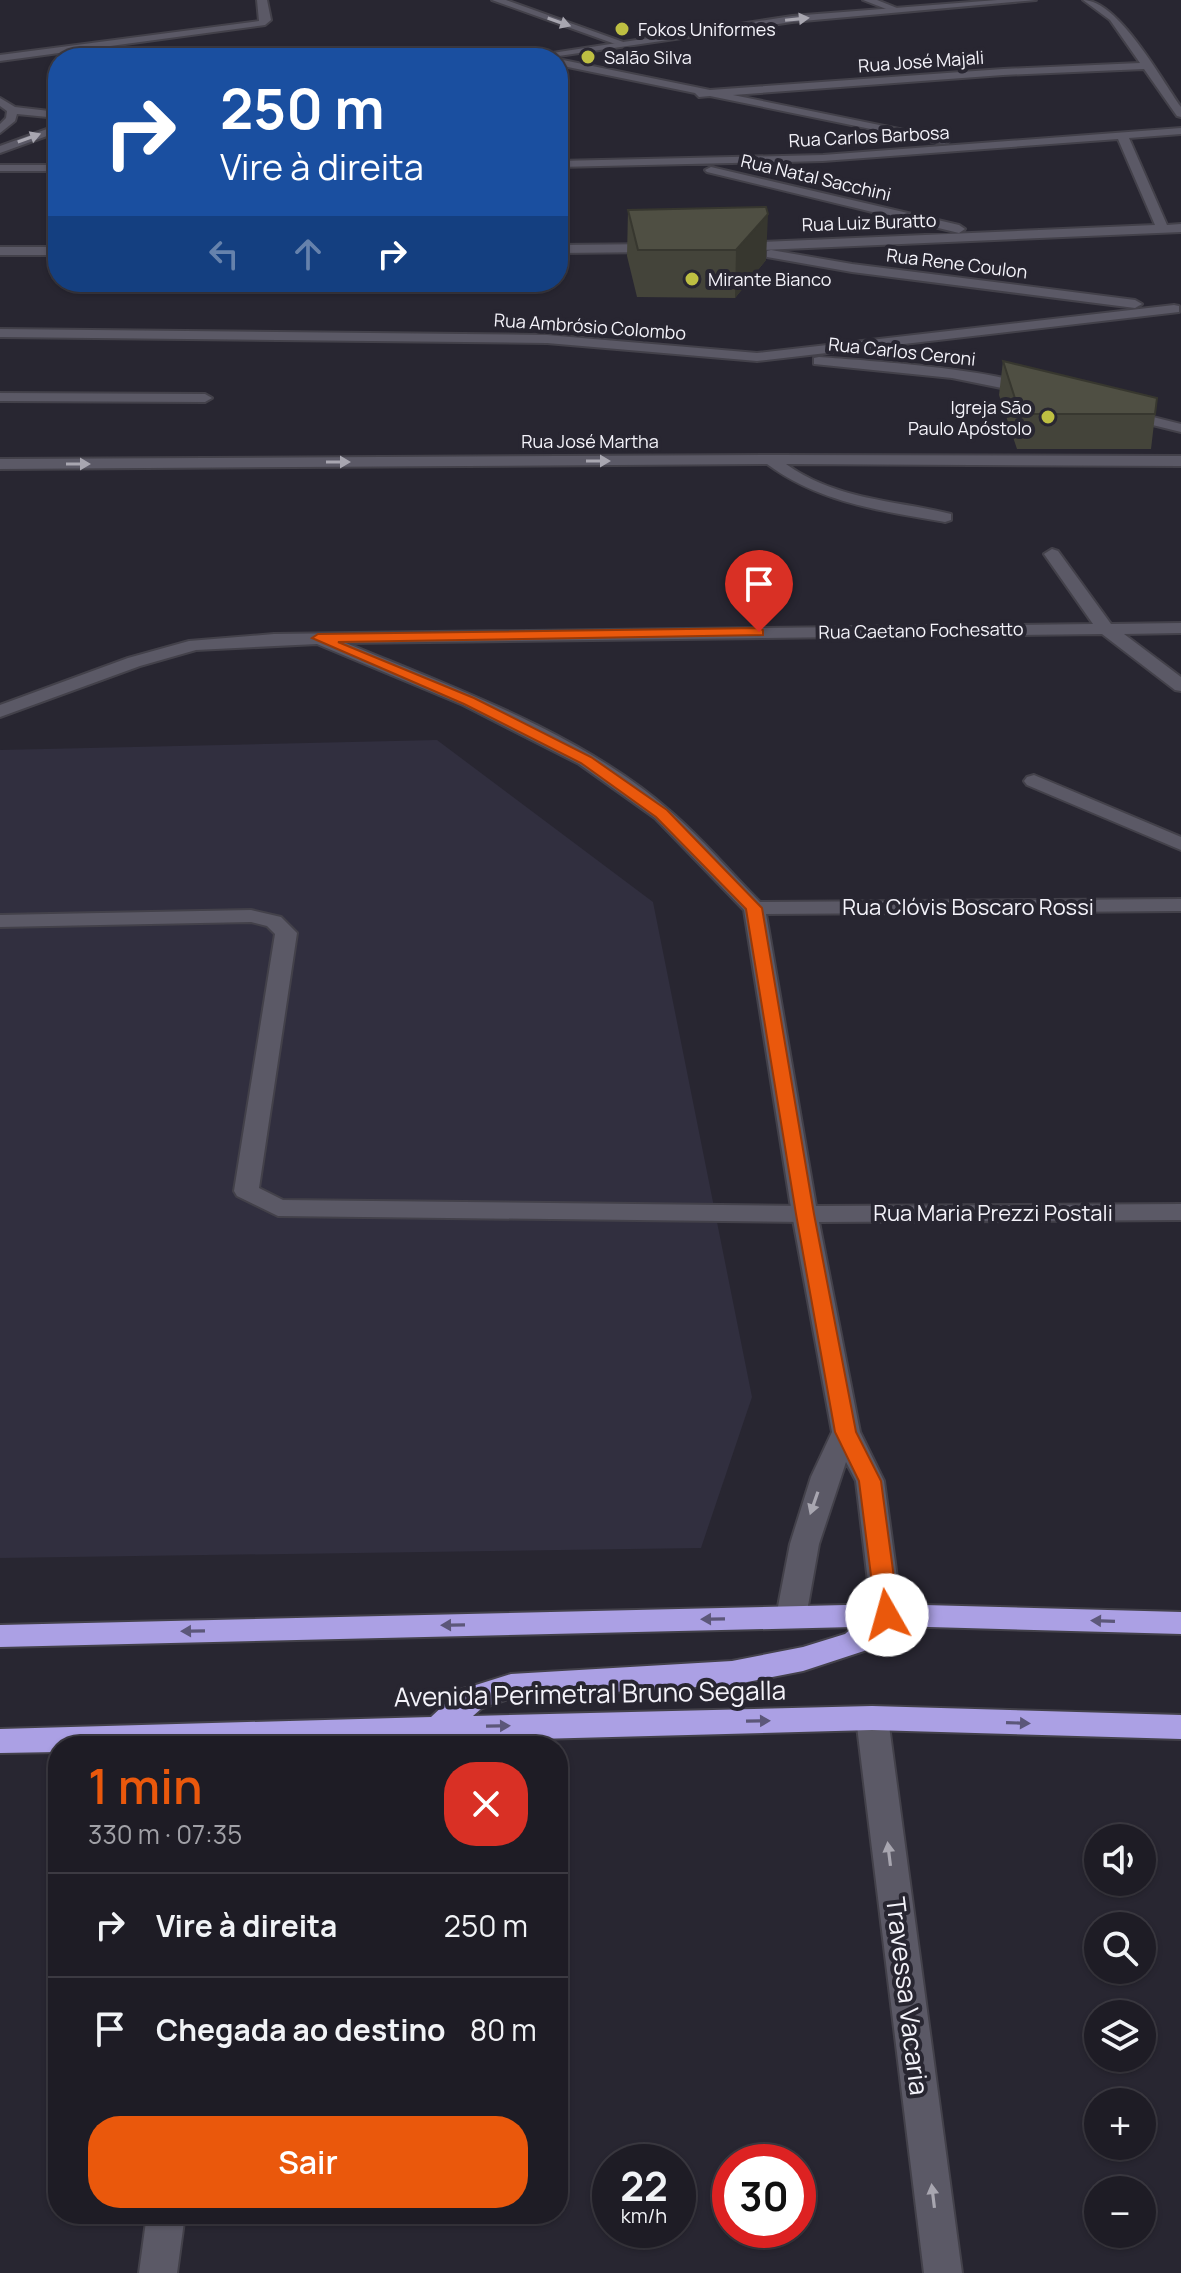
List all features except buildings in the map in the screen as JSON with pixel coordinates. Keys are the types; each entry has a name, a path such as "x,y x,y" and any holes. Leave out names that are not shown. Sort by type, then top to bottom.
{"highway":[{"path":"440,1728 471,1699 511,1686 732,1673 803,1659 856,1642 887,1615"},
{"path":"0,1636 887,1615 1181,1623"},
{"name":"Avenida Perimetral Bruno Segalla","path":"298,1736 440,1728 872,1718 1181,1727"},
{"name":"Avenida Perimetral Bruno Segalla","path":"0,1741 48,1741"}],"street":[{"path":"75,48 262,23 266,20 262,0"},
{"path":"497,0 621,43"},
{"path":"868,0 897,10"},
{"path":"568,52 792,19 1031,0"},
{"path":"1088,0 1113,18 1181,114"},
{"path":"0,58 48,52"},
{"path":"568,64 699,94 976,148"},
{"name":"Rua José Majali","path":"699,94 1016,71 1145,66"},
{"path":"0,130 5,110 48,114"},
{"name":"Rua Carlos Barbosa","path":"568,164 682,163 976,148 1181,131"},
{"path":"0,150 48,132"},
{"path":"1123,138 1163,229"},
{"path":"568,157 598,164"},
{"name":"Rua Natal Sacchini","path":"682,163 989,236"},
{"path":"0,168 48,168"},
{"name":"Rua Luiz Buratto","path":"715,247 1181,228"},
{"name":"Rua Rene Coulon","path":"729,247 852,268 1178,309"},
{"path":"568,249 671,248"},
{"path":"0,251 48,251"},
{"name":"Rua Ambrósio Colombo","path":"0,333 547,339 757,357 1178,309"},
{"name":"Rua Carlos Ceroni","path":"757,357 906,367 979,377 1051,395"},
{"path":"0,397 205,398"},
{"path":"1109,410 1181,428"},
{"path":"770,459 798,481 843,499 945,517"},
{"name":"Rua José Martha","path":"0,464 770,459 1181,461"},
{"path":"1052,554 1105,628 1181,686"},
{"name":"Rua Caetano Fochesatto","path":"0,711 134,662 195,645 318,638 1181,628"},
{"path":"318,638 469,701 586,760 662,814 754,908 805,1214 846,1432 870,1481 887,1615"},
{"path":"1034,781 1181,844"},
{"name":"Rua Clóvis Boscaro Rossi","path":"754,908 1181,905"},
{"name":"Rua Maria Prezzi Postali","path":"0,921 251,916 274,921 286,933 246,1191 278,1208 805,1214 1181,1212"},
{"path":"791,1617 807,1525 823,1476 846,1432"},
{"name":"Travessa Vacaria","path":"872,1718 943,2273"},
{"path":"158,2273 165,2224"}],"shaded area":[{"path":"437,740 653,902 752,1397 701,1548 0,1558 0,750"}],"place":[{"name":"Fokos Uniformes","path":"622,29"},
{"name":"Salão Silva","path":"588,57"},
{"name":"Mirante Bianco","path":"692,279"},
{"name":"Igreja São Paulo Apóstolo","path":"1048,417"}],"route":[{"path":"759,632 318,638 469,701 586,760 662,814 754,908 805,1214 846,1432 870,1481 887,1615"}]}
